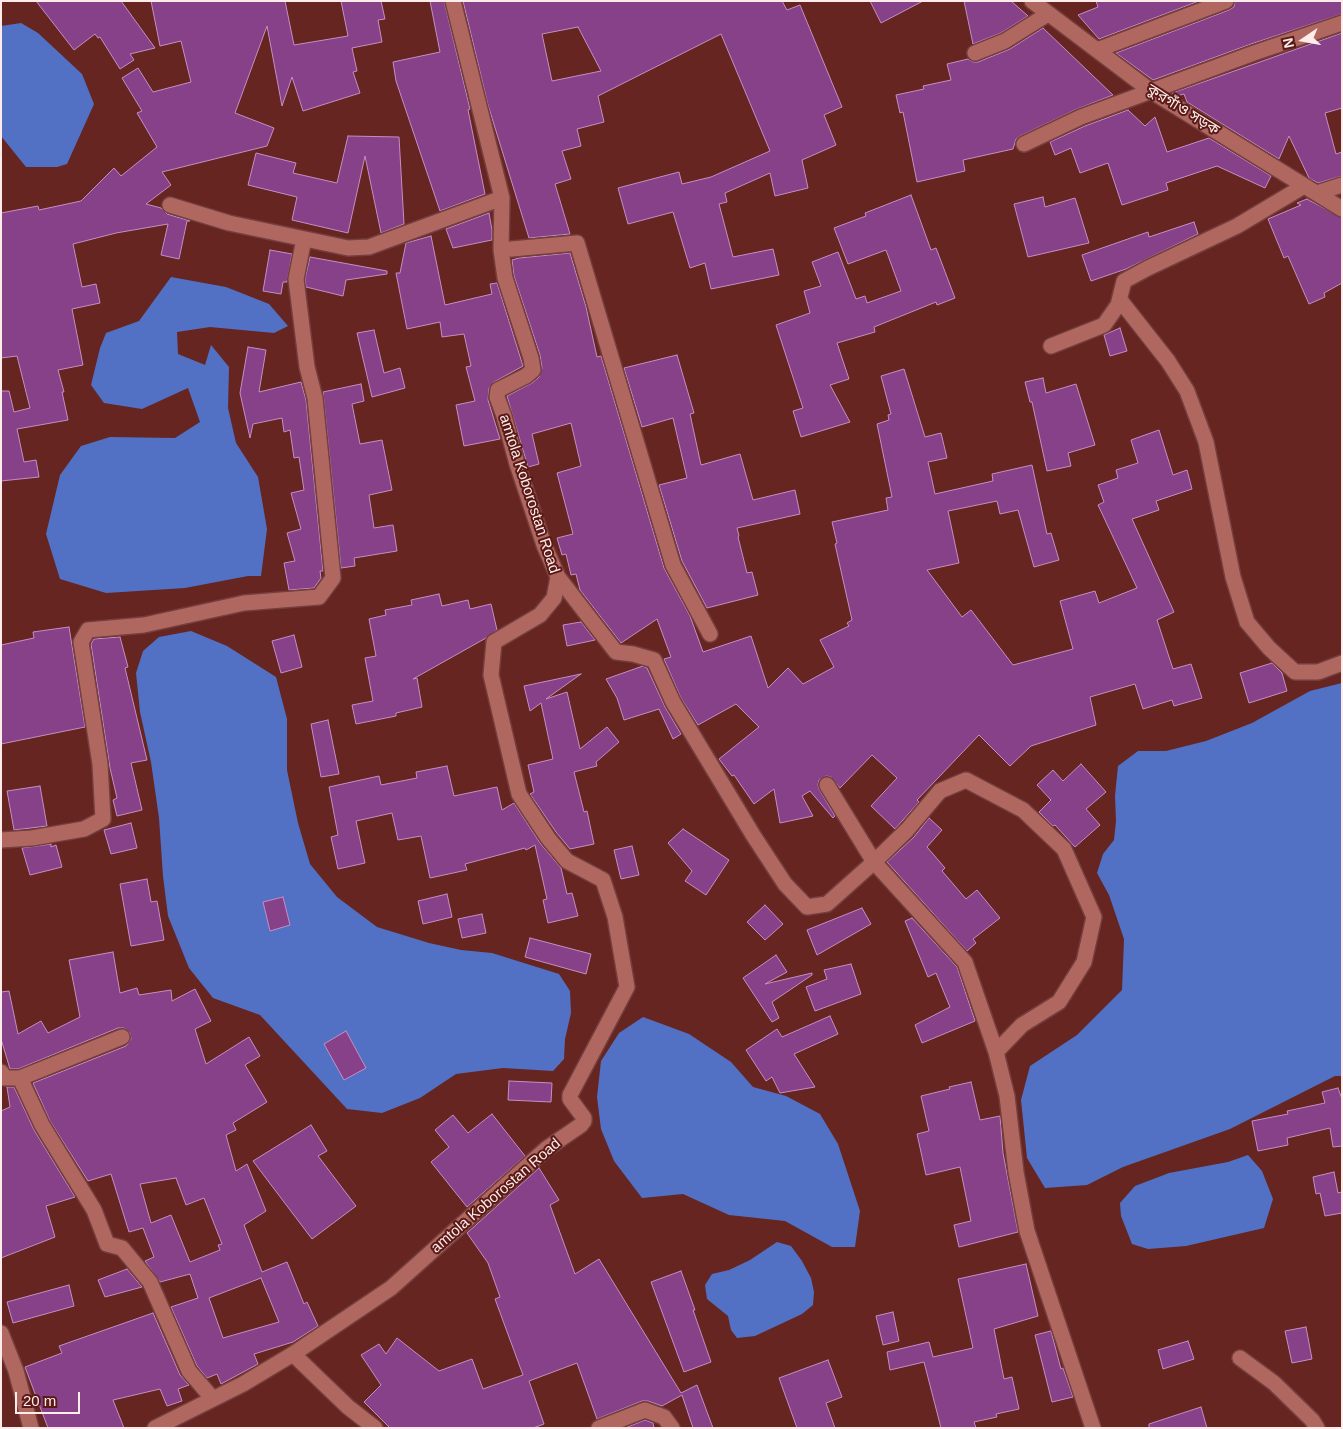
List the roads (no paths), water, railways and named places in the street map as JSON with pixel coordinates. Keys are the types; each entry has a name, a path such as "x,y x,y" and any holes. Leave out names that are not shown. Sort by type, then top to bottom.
{"street":[{"name":"amtola Koborostan Road","path":"293,1354 391,1288 546,1149 584,1122 584,1118 570,1099 570,1095 627,987 615,917 603,880 567,861 548,838 519,794 491,675 494,642 540,615 554,598 558,577 544,545 497,396 498,390 526,376 533,370 532,358 505,278 501,250 502,198 453,1"},
{"name":"কুরগাঁও সড়ক","path":"1032,1 1151,91 1342,209"},
{"path":"1097,50 1226,1"},
{"path":"975,53 1005,40 1048,14"},
{"path":"1024,144 1081,117 1342,23"},
{"path":"1051,346 1104,325 1118,305 1124,281 1310,189 1342,185"},
{"path":"170,205 230,223 348,248 369,247 502,198"},
{"path":"1,840 32,838 84,829 103,819 100,764 81,642 88,630 144,625 244,603 319,597 333,578 315,398 307,367 296,279 304,239"},
{"path":"501,250 577,243 673,565 710,634"},
{"path":"1120,300 1168,361 1187,391 1206,442 1233,577 1247,622 1269,648 1295,672 1318,672 1342,663"},
{"path":"558,577 616,652 633,654 654,660 673,702 753,835 785,884 807,907 827,904 907,830 940,791 966,780 1023,810 1064,849 1094,917 1084,962 1059,1002 1022,1025 996,1052"},
{"path":"827,785 874,862 965,962 996,1052 1007,1096 1016,1172 1026,1231 1093,1428"},
{"path":"1,1072 5,1078 20,1078 122,1037"},
{"path":"20,1078 42,1125 94,1210 107,1244 122,1248 150,1282 189,1371 213,1399"},
{"path":"1,1333 16,1371 31,1428"},
{"path":"155,1428 243,1384 293,1354 348,1408 375,1428"},
{"path":"1240,1358 1274,1383 1312,1420 1317,1428"},
{"path":"599,1428 645,1410 664,1417 672,1428"}],"water":[{"path":"21,23 38,33 82,74 94,104 67,164 57,167 26,167 1,136 1,26"},
{"path":"171,277 226,287 269,304 288,326 274,333 210,327 177,332 178,354 205,365 211,345 229,367 228,408 236,443 258,477 267,529 261,576 248,576 185,588 106,593 60,579 46,534 60,475 81,446 110,437 175,438 200,422 188,388 142,409 104,403 91,385 100,348 106,333 139,321"},
{"path":"191,631 227,646 276,677 287,719 287,770 298,823 310,864 337,897 377,927 429,943 461,950 492,953 559,974 570,991 571,1013 565,1039 564,1059 553,1071 503,1068 456,1074 420,1098 382,1113 347,1109 260,1015 213,998 189,968 168,916 159,818 151,762 140,712 136,673 143,651 159,637"},
{"path":"1342,683 1342,1076 1335,1076 1230,1129 1123,1167 1087,1185 1045,1188 1027,1158 1021,1100 1030,1066 1077,1035 1122,990 1124,939 1109,895 1097,873 1103,854 1114,840 1118,766 1138,751 1166,751 1206,741 1252,723 1310,691"},
{"path":"643,1017 689,1034 731,1062 753,1087 786,1096 820,1114 838,1144 860,1211 855,1247 832,1247 785,1221 729,1215 683,1194 642,1198 614,1161 601,1129 597,1097 601,1061 619,1033"},
{"path":"1248,1155 1262,1171 1273,1199 1264,1228 1186,1246 1148,1249 1132,1244 1121,1216 1120,1203 1135,1186 1169,1173 1228,1162"},
{"path":"777,1242 791,1246 802,1261 811,1278 814,1292 813,1305 802,1314 755,1336 737,1338 731,1330 728,1316 707,1299 705,1285 712,1274 729,1270 750,1260"}]}
